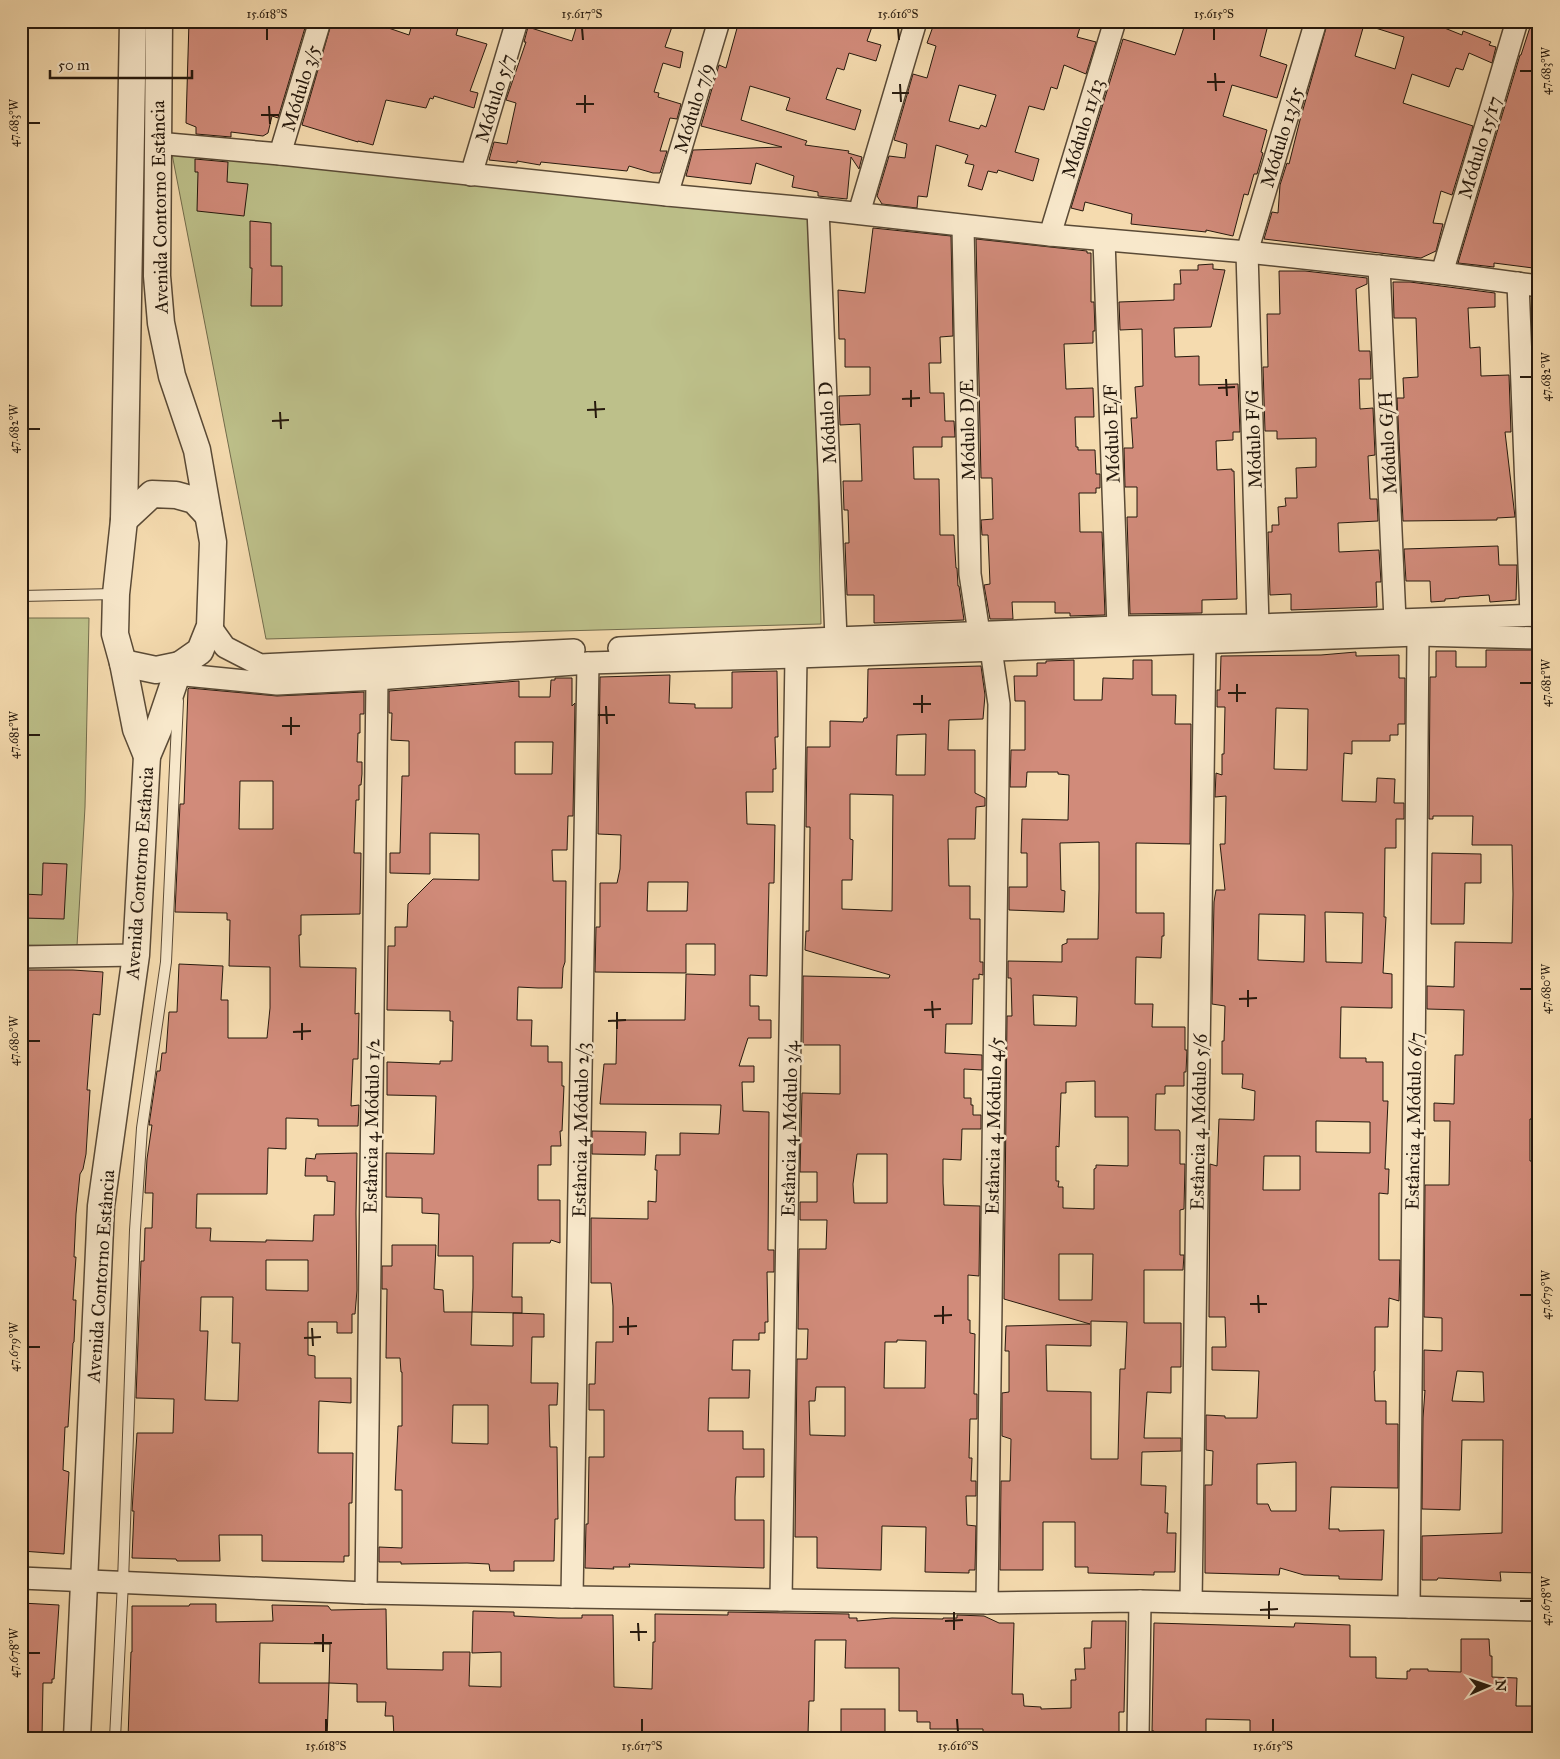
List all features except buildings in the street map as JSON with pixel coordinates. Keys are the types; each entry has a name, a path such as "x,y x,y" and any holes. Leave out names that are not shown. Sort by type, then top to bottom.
{"street":[{"name":"Avenida Contorno Estância","path":"133,21 124,520 116,594 115,634 136,729 147,756"},
{"name":"Avenida Contorno Estância","path":"77,1738 101,1206 136,955 147,756 180,665 200,652 210,626 213,542 197,450 172,376 161,323 157,276 159,21"},
{"name":"Módulo 3/5","path":"280,154 320,21"},
{"name":"Módulo 5/7","path":"471,175 517,21"},
{"name":"Módulo 7/9","path":"667,195 719,21"},
{"path":"859,213 916,21"},
{"name":"Módulo 11/13","path":"1050,235 1114,21"},
{"name":"Módulo 13/15","path":"1247,252 1316,21"},
{"name":"Módulo 15/17","path":"1442,273 1517,21"},
{"path":"122,663 156,670 180,665 185,675 277,684 376,669 836,638 1205,642 1395,620 1535,615 1528,284 1247,252 1050,235 859,213 157,143"},
{"name":"Módulo D","path":"818,209 836,638"},
{"name":"Módulo D/E","path":"963,226 970,574 985,641"},
{"name":"Módulo E/F","path":"1104,240 1118,627"},
{"name":"Módulo F/G","path":"1247,252 1258,625"},
{"name":"Módulo G/H","path":"1379,266 1395,620"},
{"path":"124,520 152,494 176,495 194,500 208,515"},
{"path":"210,626 225,647 260,665 376,669 796,657 985,641 1118,627 1258,625 1291,631 1539,638"},
{"name":"Estância 4 Módulo 6/7","path":"1409,1607 1418,635"},
{"path":"796,657 802,652 828,646 836,638"},
{"name":"Estância 4 Módulo 4/5","path":"985,641 998,704 987,1603"},
{"name":"Estância 4 Módulo 5/6","path":"1191,1602 1205,642"},
{"name":"Estância 4 Módulo 3/4","path":"781,1600 796,657"},
{"name":"Estância 4 Módulo 2/3","path":"572,1597 588,663"},
{"name":"Estância 4 Módulo 1/2","path":"366,1593 376,669"},
{"path":"21,957 136,955"},
{"path":"21,1578 366,1593 987,1603 1140,1601 1539,1610"},
{"path":"1138,1738 1140,1601"}],"lane":[{"path":"21,596 116,594"},
{"path":"115,1738 123,1582 135,1230 142,1128 166,962 180,665"}],"green space":[{"path":"172,154 812,216 821,624 266,639"},
{"path":"21,618 89,618 85,807 77,946 21,945"}]}
